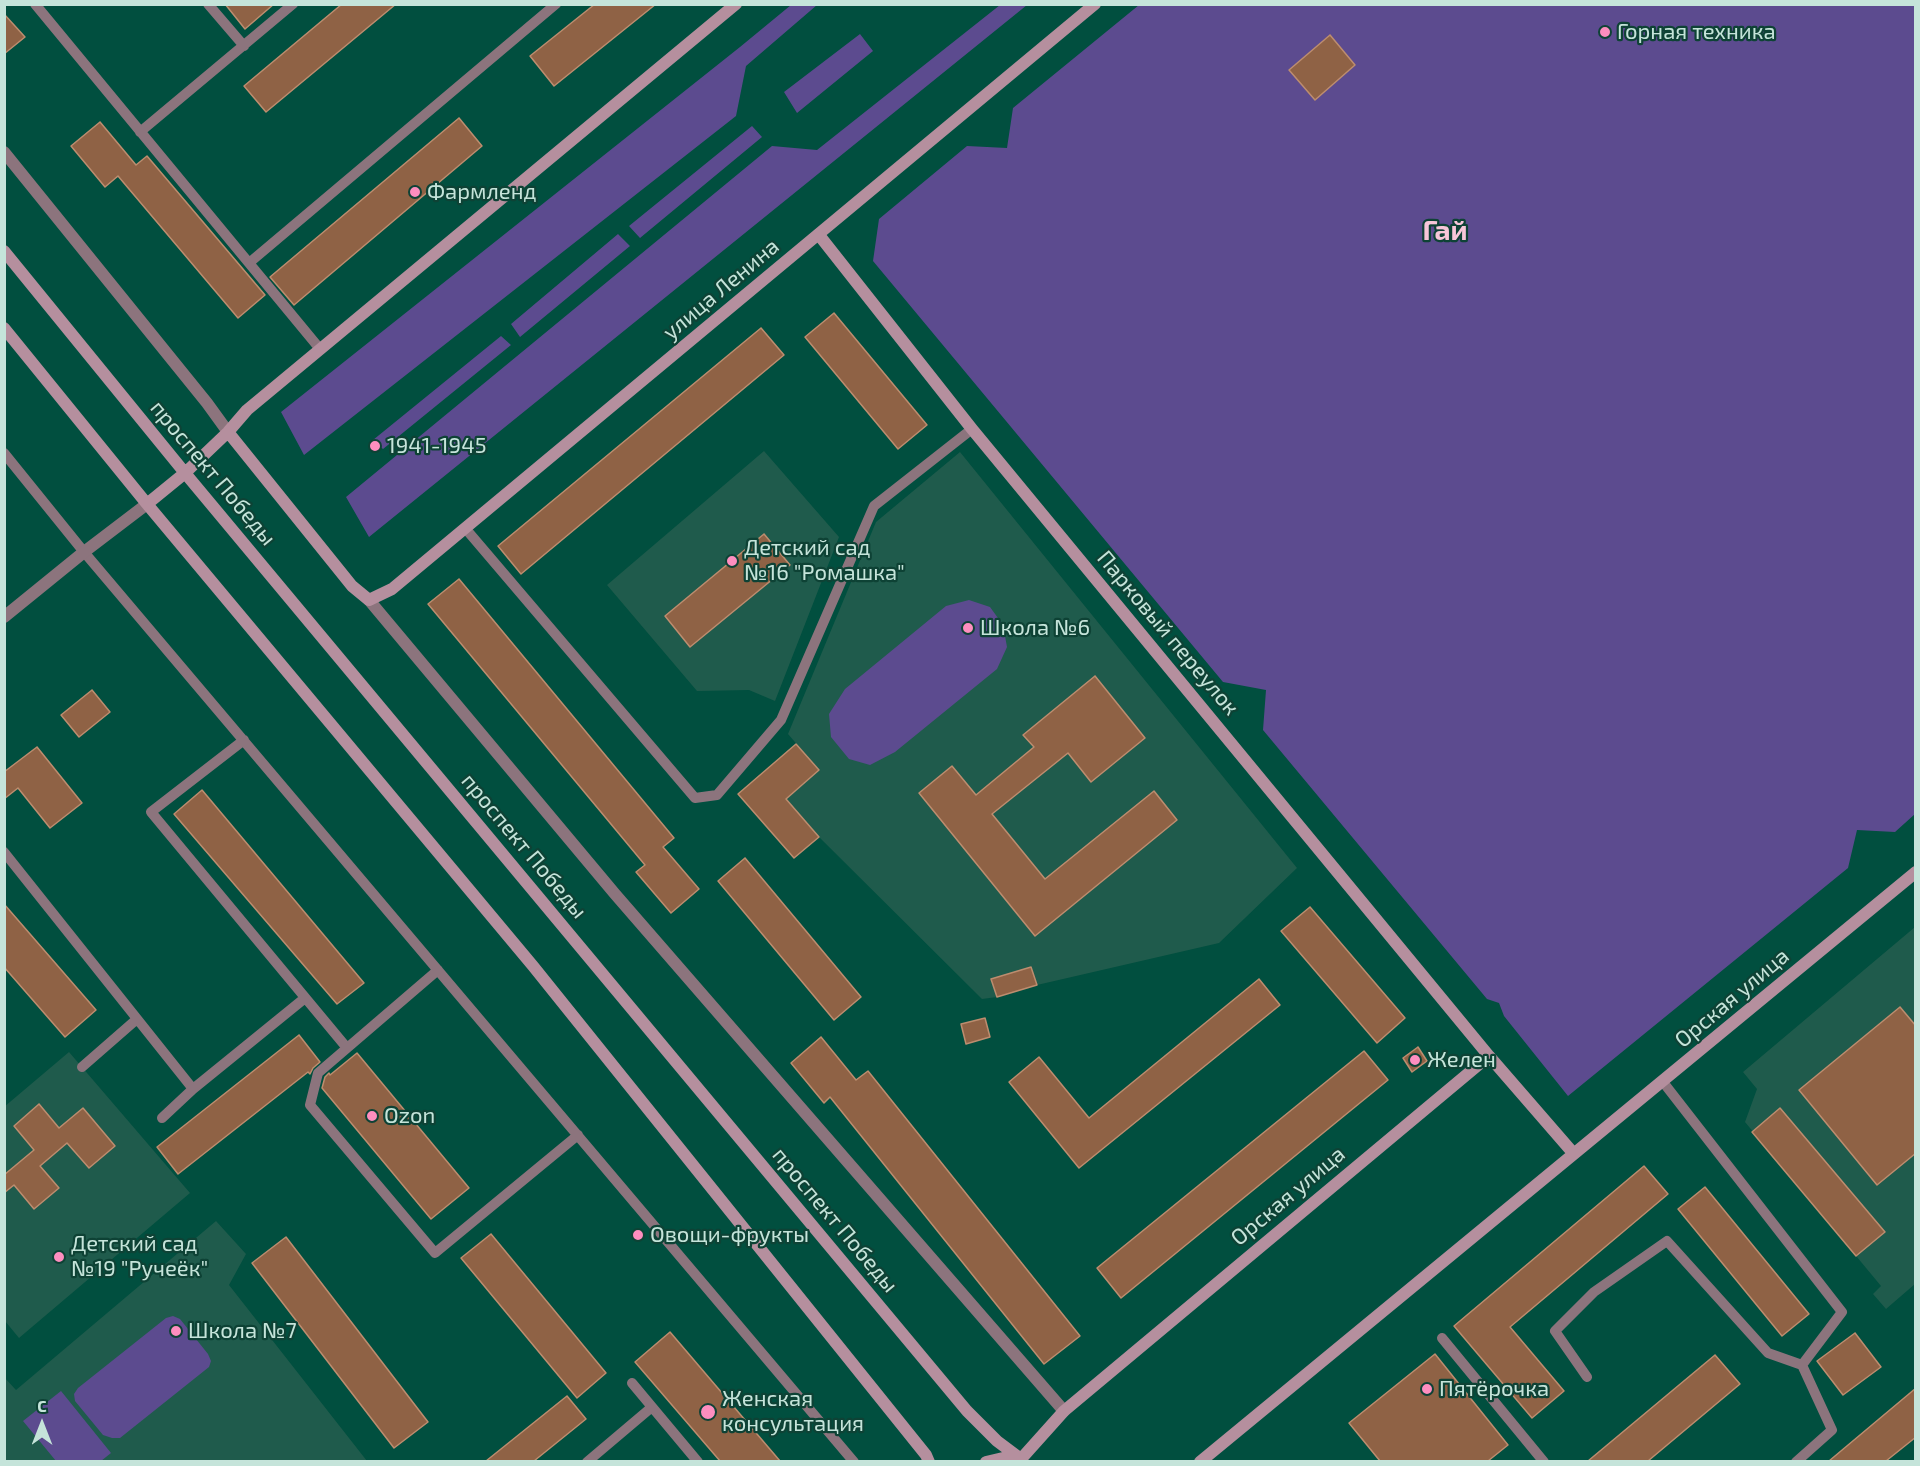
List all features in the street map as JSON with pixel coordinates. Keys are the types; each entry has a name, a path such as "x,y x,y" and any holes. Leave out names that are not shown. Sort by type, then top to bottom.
{"main road":[{"path":"147,504 185,473 228,432 247,410 736,4"},
{"name":"улица Ленина","path":"369,600 392,589 1095,4"},
{"name":"Парковый переулок","path":"819,235 972,429 1489,1056"},
{"name":"проспект Победы","path":"4,250 185,473 967,1411 997,1441 1024,1460"},
{"path":"4,328 147,504 533,966 929,1461"},
{"path":"228,432 352,586 369,600"},
{"name":"Орская улица","path":"1200,1461 1916,872"},
{"path":"1489,1056 1574,1154"},
{"name":"Орская улица","path":"1024,1460 1064,1411 1489,1056"},
{"path":"986,1461 1003,1458 1024,1460"}],"street":[{"path":"4,152 228,432"},
{"path":"4,617 147,504"},
{"path":"369,600 615,894 1064,1411"}],"lane":[{"path":"35,4 320,349"},
{"path":"208,4 244,46"},
{"path":"140,132 294,4"},
{"path":"249,263 555,4"},
{"path":"465,528 695,798 717,795 781,720 874,506 972,429"},
{"path":"4,453 84,552 854,1461"},
{"path":"244,740 150,812 347,1048"},
{"path":"4,852 194,1089"},
{"path":"438,970 318,1073 310,1105 435,1252 578,1135"},
{"path":"162,1118 305,998"},
{"path":"82,1066 137,1019"},
{"path":"1663,1082 1842,1312 1802,1365"},
{"path":"1587,1377 1555,1331 1594,1292 1667,1240 1768,1353 1802,1365 1832,1430 1796,1461"},
{"path":"1442,1338 1544,1461"},
{"path":"632,1383 698,1461"},
{"path":"587,1461 652,1407"}],"shaded area":[{"path":"791,5 817,5 746,66 736,116 304,455 281,412"},
{"path":"1000,5 1027,5 369,537 346,497 772,146 817,150"},
{"path":"1139,5 1915,5 1915,814 1895,832 1857,830 1848,868 1568,1096 1504,1016 1499,1003 1487,999 1263,730 1266,690 1223,682 873,261 879,219 967,146 1007,148 1013,108"},
{"path":"860,34 873,51 797,113 784,92"},
{"path":"752,126 762,137 640,238 629,226"},
{"path":"618,234 630,246 520,337 511,324"},
{"path":"501,336 511,345 383,449 373,440"},
{"name":"Детский сад №16 \"Ромашка\"","path":"764,451 839,537 775,701 749,690 697,691 607,585"},
{"name":"Школа №6","path":"960,452 1297,868 1219,943 982,999 819,837 786,799 819,770 788,734 876,522"},
{"path":"969,600 990,607 1003,625 1007,647 997,669 895,752 870,765 849,759 831,737 829,714 845,689 946,606"},
{"path":"1915,927 1915,1284 1886,1309 1873,1294 1881,1286 1745,1122 1757,1089 1743,1072"},
{"name":"Детский сад №19 \"Ручеёк\"","path":"69,1052 190,1193 19,1338 5,1321 4,1107"},
{"name":"Школа №7","path":"216,1221 246,1254 229,1285 367,1461 5,1461 4,1377 16,1390"},
{"path":"173,1316 180,1319 208,1354 211,1361 209,1367 120,1438 103,1435 75,1401 74,1394 78,1388 166,1318"},
{"path":"61,1391 111,1453 101,1461 56,1461 23,1421"}],"building":[{"path":"225,4 274,4 245,29"},
{"path":"342,4 396,4 266,112 244,86"},
{"path":"595,4 656,4 554,86 530,56"},
{"path":"4,14 25,37 4,54"},
{"path":"1330,35 1355,65 1315,100 1289,70"},
{"path":"459,118 482,146 294,305 270,277"},
{"path":"100,122 136,165 147,156 265,295 238,318 118,176 105,187 71,146"},
{"path":"834,313 927,425 898,449 805,337"},
{"path":"761,328 784,355 521,574 498,546"},
{"path":"764,534 790,565 690,647 665,616"},
{"path":"459,579 674,838 663,847 699,889 671,913 636,872 645,865 428,604"},
{"path":"1095,676 1145,738 1091,782 1068,753 992,814 1045,879 1154,791 1177,820 1035,936 919,793 952,766 976,795 1034,747 1023,735"},
{"path":"92,690 110,712 79,737 61,715"},
{"path":"796,744 819,770 786,799 819,837 794,858 738,794"},
{"path":"37,747 82,803 50,828 18,788 4,799 4,772"},
{"path":"202,790 364,983 337,1004 174,814"},
{"path":"745,858 861,997 834,1020 718,881"},
{"path":"4,904 96,1010 65,1037 4,967"},
{"path":"1310,907 1405,1018 1377,1043 1281,931"},
{"path":"1031,967 1037,985 997,997 991,979"},
{"path":"1259,979 1280,1005 1079,1168 1009,1082 1039,1057 1089,1118"},
{"path":"1900,1007 1916,1026 1916,1153 1877,1185 1799,1090"},
{"path":"985,1018 990,1037 966,1044 961,1024"},
{"path":"299,1035 320,1062 310,1074 308,1072 178,1174 157,1147"},
{"path":"821,1037 856,1080 868,1071 1080,1336 1044,1364 830,1097 824,1103 791,1063"},
{"name":"Желен","path":"1418,1047 1427,1061 1412,1072 1403,1058"},
{"path":"1364,1051 1388,1080 1121,1298 1097,1268"},
{"path":"357,1053 469,1188 431,1219 322,1088 325,1077 329,1073 330,1075"},
{"path":"39,1104 59,1128 83,1108 115,1146 89,1168 67,1143 40,1166 59,1188 34,1209 14,1185 4,1193 4,1175 34,1150 14,1126"},
{"path":"1780,1108 1885,1232 1856,1256 1752,1132"},
{"path":"1644,1166 1668,1194 1510,1327 1564,1391 1532,1418 1454,1326"},
{"path":"1705,1187 1809,1314 1782,1336 1678,1209"},
{"path":"491,1234 606,1373 577,1398 461,1258"},
{"path":"286,1237 428,1422 394,1448 252,1263"},
{"name":"Женская консультация","path":"670,1332 780,1461 720,1461 635,1362"},
{"path":"1855,1333 1881,1367 1843,1395 1817,1361"},
{"name":"Пятёрочка","path":"1435,1354 1508,1445 1488,1461 1380,1461 1349,1423"},
{"path":"1715,1355 1740,1384 1648,1461 1588,1461"},
{"path":"1916,1388 1916,1437 1886,1461 1829,1461"},
{"path":"567,1396 586,1419 534,1461 486,1461"}],"place":[{"name":"Горная техника","path":"1605,32"},
{"name":"Фармленд","path":"415,192"},
{"name":"1941-1945","path":"375,446"},
{"name":"Детский сад №16 \"Ромашка\"","path":"732,561"},
{"name":"Школа №6","path":"968,628"},
{"name":"Желен","path":"1415,1060"},
{"name":"Ozon","path":"372,1116"},
{"name":"Овощи-фрукты","path":"638,1235"},
{"name":"Детский сад №19 \"Ручеёк\"","path":"59,1257"},
{"name":"Школа №7","path":"176,1331"},
{"name":"Пятёрочка","path":"1427,1389"},
{"name":"Женская консультация","path":"708,1412"}],"district":[{"name":"Гай","path":"1445,231"}]}
